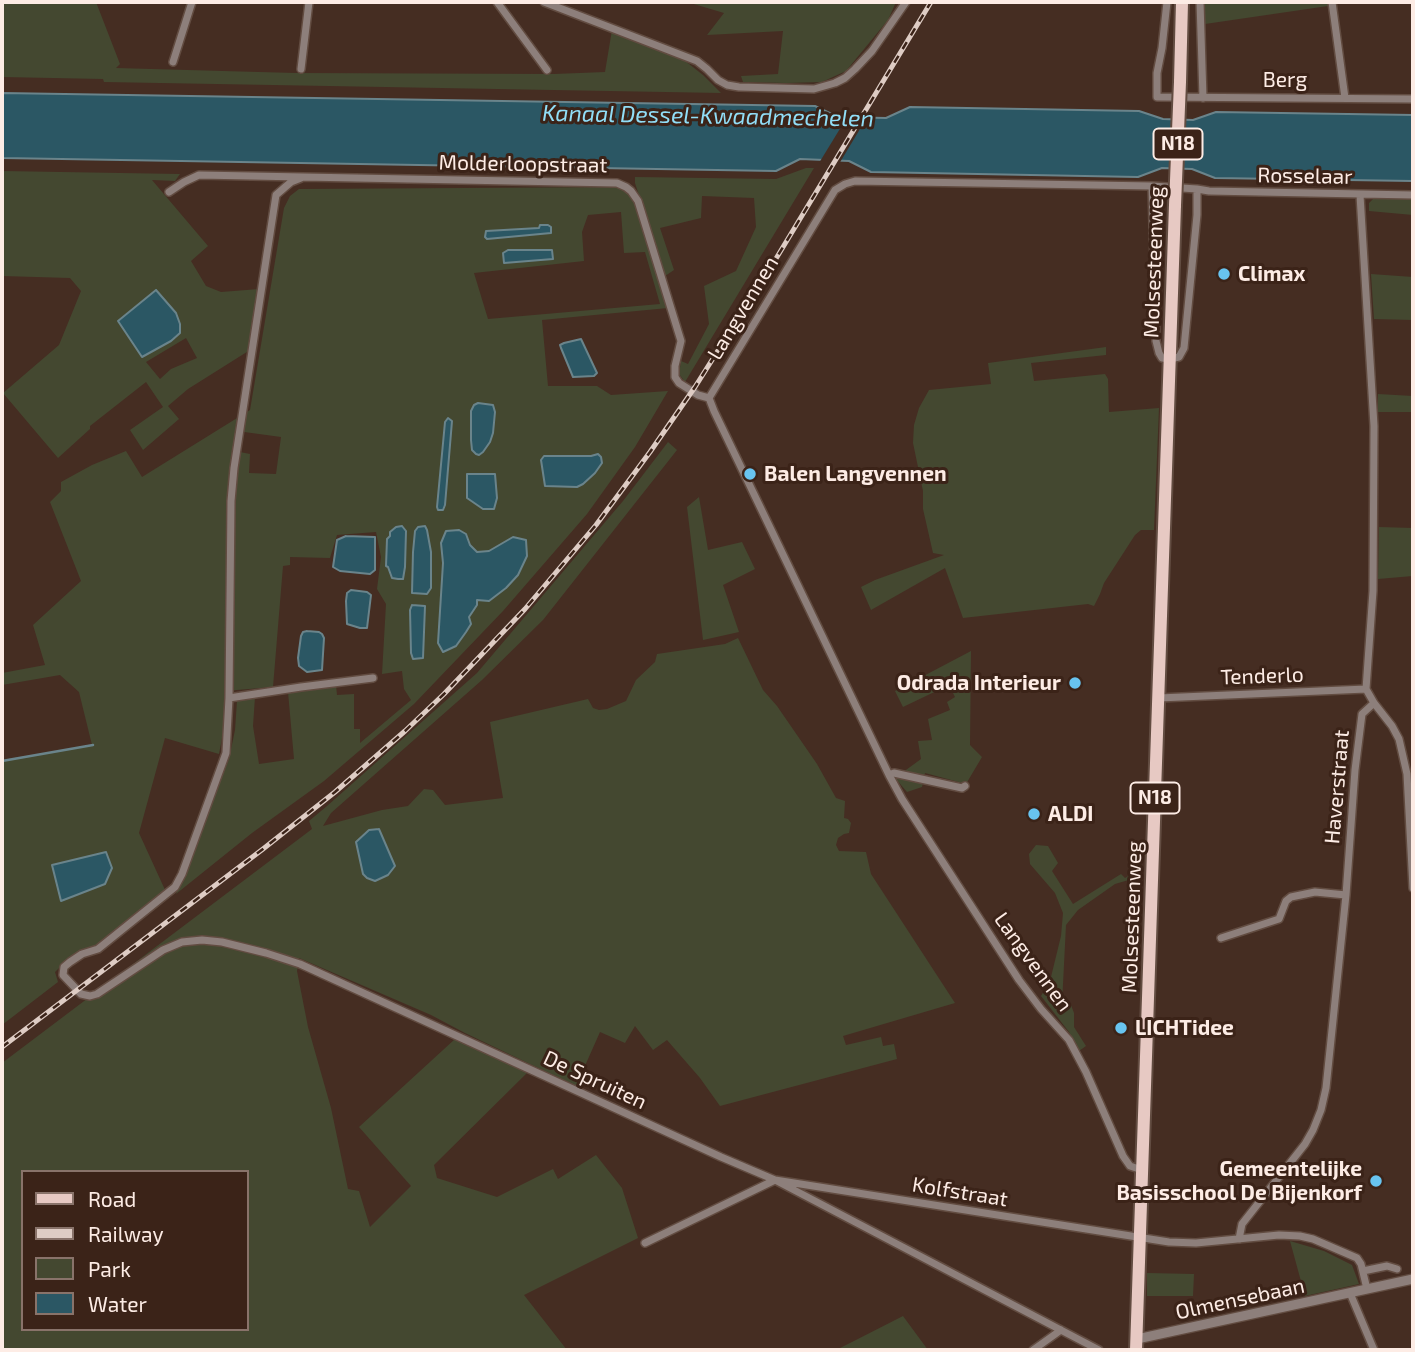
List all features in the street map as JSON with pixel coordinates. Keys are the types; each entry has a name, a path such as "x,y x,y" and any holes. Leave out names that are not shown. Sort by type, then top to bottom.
{"main road":[{"name":"Molsesteenweg","path":"1136,1345 1182,2"}],"street":[{"path":"173,62 191,2"},
{"path":"301,69 309,2"},
{"path":"496,2 547,70"},
{"path":"544,2 697,61 727,85 814,89 835,83 855,69 872,51 906,2"},
{"name":"Berg","path":"1167,2 1157,73 1157,97 1413,99"},
{"path":"1200,2 1203,98"},
{"path":"1332,2 1345,98"},
{"name":"Molderloopstraat","path":"169,192 199,175 617,183 631,191 638,201 681,341 675,377 679,383 698,395 709,398"},
{"path":"268,177 276,187 276,194 233,468 229,698 373,678"},
{"path":"276,194 301,178"},
{"name":"Langvennen","path":"1142,1170 1134,1168 1126,1161 1069,1040 1014,973 914,819 889,775 709,398 835,190 845,184 862,180 1197,188"},
{"name":"Molsesteenweg","path":"1152,186 1156,341 1158,353 1162,358 1170,359 1179,357 1184,348 1197,215 1197,188"},
{"name":"Rosselaar","path":"1197,188 1209,191 1413,195"},
{"path":"1360,195 1374,426 1373,592 1366,689 1399,739 1407,774 1413,888"},
{"name":"Tenderlo","path":"1159,698 1366,689"},
{"name":"De Spruiten","path":"229,698 226,753 179,881 171,892 99,949 76,957 64,967 63,975 81,994 97,994 163,950 182,942 222,942 300,964 775,1180 1099,1350"},
{"name":"Haverstraat","path":"1239,1239 1242,1224 1305,1144 1321,1110 1326,1088 1346,895 1362,714 1374,703"},
{"path":"889,775 894,773 962,788 965,786"},
{"path":"1221,938 1279,919 1286,901 1291,897 1315,892 1346,895"},
{"path":"645,1243 775,1180"},
{"name":"Kolfstraat","path":"775,1180 1140,1238 1196,1243 1279,1235 1300,1236 1357,1258 1363,1271"},
{"path":"1367,1289 1363,1271 1387,1266 1397,1269"},
{"name":"Olmensebaan","path":"1136,1345 1413,1279"},
{"path":"1350,1293 1374,1350"},
{"path":"1033,1350 1060,1330"}],"green space":[{"path":"2,2 96,2 120,64 116,68 295,73 605,72 612,30 684,60 721,93 104,82 103,79 2,77"},
{"path":"687,2 896,2 888,20 846,71 822,82 786,83 743,82 741,76 778,74 783,31 707,35 724,13"},
{"path":"1203,2 1327,2 1328,6 1205,24"},
{"path":"806,168 814,168 685,382 679,374 681,361 688,364 709,324 704,286 736,271 756,227 754,198 702,196 701,218 660,228 674,270 665,276 635,177 776,179"},
{"path":"2,171 180,174 175,181 152,180 208,246 191,261 206,286 221,292 259,289 250,350 188,389 168,406 179,419 143,450 130,430 163,407 146,382 90,426 90,429 58,458 3,393 59,345 81,291 70,278 2,276","holes":["156,290 176,312 118,321","186,338 197,358 171,369 160,379 146,362"]},
{"path":"626,187 636,206 668,308 542,320 548,386 597,386 611,395 668,391 635,447 587,514 503,611 414,704 324,781 252,833 176,894 229,759 237,701 255,697 253,726 259,764 294,759 288,692 336,685 337,695 354,694 354,729 360,729 360,743 411,700 404,689 402,671 382,674 386,604 377,589 381,557 376,532 337,535 330,558 290,557 290,565 283,566 273,687 225,691 219,754 165,738 139,833 166,892 98,947 62,965 55,972 58,982 2,1025 2,760 92,745 79,692 60,675 2,685 2,673 45,665 33,625 81,581 50,502 61,491 61,482 92,465 126,451 142,477 250,410 284,208 290,196 299,189","holes":["621,212 624,253 645,252 660,304 488,319 474,273 584,261 582,232 588,215","237,431 281,437 276,474 249,473 250,454 235,451"]},
{"path":"1374,198 1413,199 1413,215 1369,211 1369,203"},
{"path":"1371,274 1413,277 1413,320 1374,319"},
{"path":"1106,347 1106,355 1031,363 1034,381 1105,374 1108,379 1109,412 1159,408 1154,530 1141,530 1135,535 1104,583 1094,606 1088,604 963,618 945,568 871,610 861,587 944,555 933,553 913,443 919,408 929,390 991,384 988,363"},
{"path":"1378,394 1413,396 1413,412 1378,412"},
{"path":"668,442 677,450 543,620 482,680 331,813 323,826 408,806 424,789 433,790 445,805 503,798 490,722 588,699 593,708 607,709 626,701 636,680 655,662 657,654 725,644 738,638 763,690 817,764 836,798 845,801 844,818 851,823 849,833 838,838 836,845 839,851 866,852 871,874 955,1003 843,1036 846,1045 881,1037 883,1046 894,1044 897,1059 720,1106 667,1040 653,1050 635,1026 625,1043 600,1032 576,1086 431,1015 299,958 297,971 308,1027 331,1108 348,1189 359,1191 370,1227 411,1186 359,1127 455,1039 528,1072 434,1165 437,1178 497,1197 553,1169 558,1179 596,1155 622,1188 638,1238 524,1295 567,1350 2,1350 2,1063 312,829 309,821 477,673 623,501","holes":["379,829 395,866 363,874 358,850"]},
{"path":"699,497 708,550 742,542 755,569 723,585 739,632 703,640 687,507"},
{"path":"1379,527 1413,528 1413,576 1378,579"},
{"path":"971,651 970,745 982,757 966,784 925,773 922,787 907,792 895,778 921,759 918,741 932,740 928,719 950,710 947,702 955,697 949,685 903,707 895,691"},
{"path":"1036,845 1048,846 1058,863 1052,871 1073,904 1121,874 1125,878 1136,871 1139,877 1115,884 1078,910 1066,925 1062,1004 1071,1005 1074,1027 1086,1046 1079,1051 1069,1032 1041,996 1050,981 1061,936 1063,913 1055,893 1030,864 1029,854"},
{"path":"1290,1241 1324,1251 1352,1265 1359,1284 1305,1296"},
{"path":"1147,1273 1194,1274 1193,1296 1147,1296"},
{"path":"903,1316 928,1350 836,1350 852,1342"}],"water":[{"name":"Kanaal Dessel-Kwaadmechelen","path":"2,93 815,106 838,117 886,118 910,107 1139,111 1163,119 1193,120 1216,112 1413,115 1413,181 1215,178 1192,169 1162,168 1138,177 871,172 849,161 800,159 776,171 2,158"},
{"path":"540,225 551,227 551,233 487,239 485,237 486,231 539,228"},
{"path":"508,250 552,250 553,259 504,263 503,253"},
{"path":"156,290 176,313 180,333 142,357 118,321"},
{"path":"581,339 597,373 594,376 573,377 561,348 560,345 564,343"},
{"path":"478,403 493,405 495,412 490,442 479,455 472,450 471,440 471,411"},
{"path":"448,418 452,421 445,505 443,510 438,510 445,422"},
{"path":"598,454 602,463 583,484 577,487 545,486 541,460 544,456"},
{"path":"467,474 495,474 497,498 494,509 483,509 467,498"},
{"path":"402,526 406,531 405,567 403,579 398,579 392,578 386,566 387,539 390,532"},
{"path":"425,526 431,552 431,588 427,594 412,593 415,531 418,527"},
{"path":"459,530 466,534 470,545 477,552 489,551 513,537 526,540 527,556 518,575 506,588 489,601 477,600 477,605 469,617 471,624 466,632 456,646 443,652 438,643 443,563 441,543 446,531"},
{"path":"346,536 375,537 375,570 370,574 340,571 333,567 337,540"},
{"path":"351,590 371,595 367,628 347,624 346,601 347,593"},
{"path":"412,605 425,606 423,658 413,659 411,653"},
{"path":"307,631 319,632 324,638 322,670 307,672 299,666 301,636"},
{"path":"379,829 395,866 388,875 375,881 363,874 356,842 369,830"},
{"path":"106,852 112,868 105,884 61,901 52,865"}],"pier":[{"path":"849,114 869,114 839,164 819,163"}],"waterway":[{"path":"2,761 93,745"}],"railway":[{"path":"2,1047 335,792 444,694 525,609 596,525 695,387 931,2"}],"place":[{"name":"Climax","path":"1224,274"},
{"name":"Balen Langvennen","path":"750,474"},
{"name":"Odrada Interieur","path":"1075,683"},
{"name":"ALDI","path":"1034,814"},
{"name":"LICHTidee","path":"1121,1028"},
{"name":"Gemeentelijke Basisschool De Bijenkorf","path":"1376,1181"}]}
